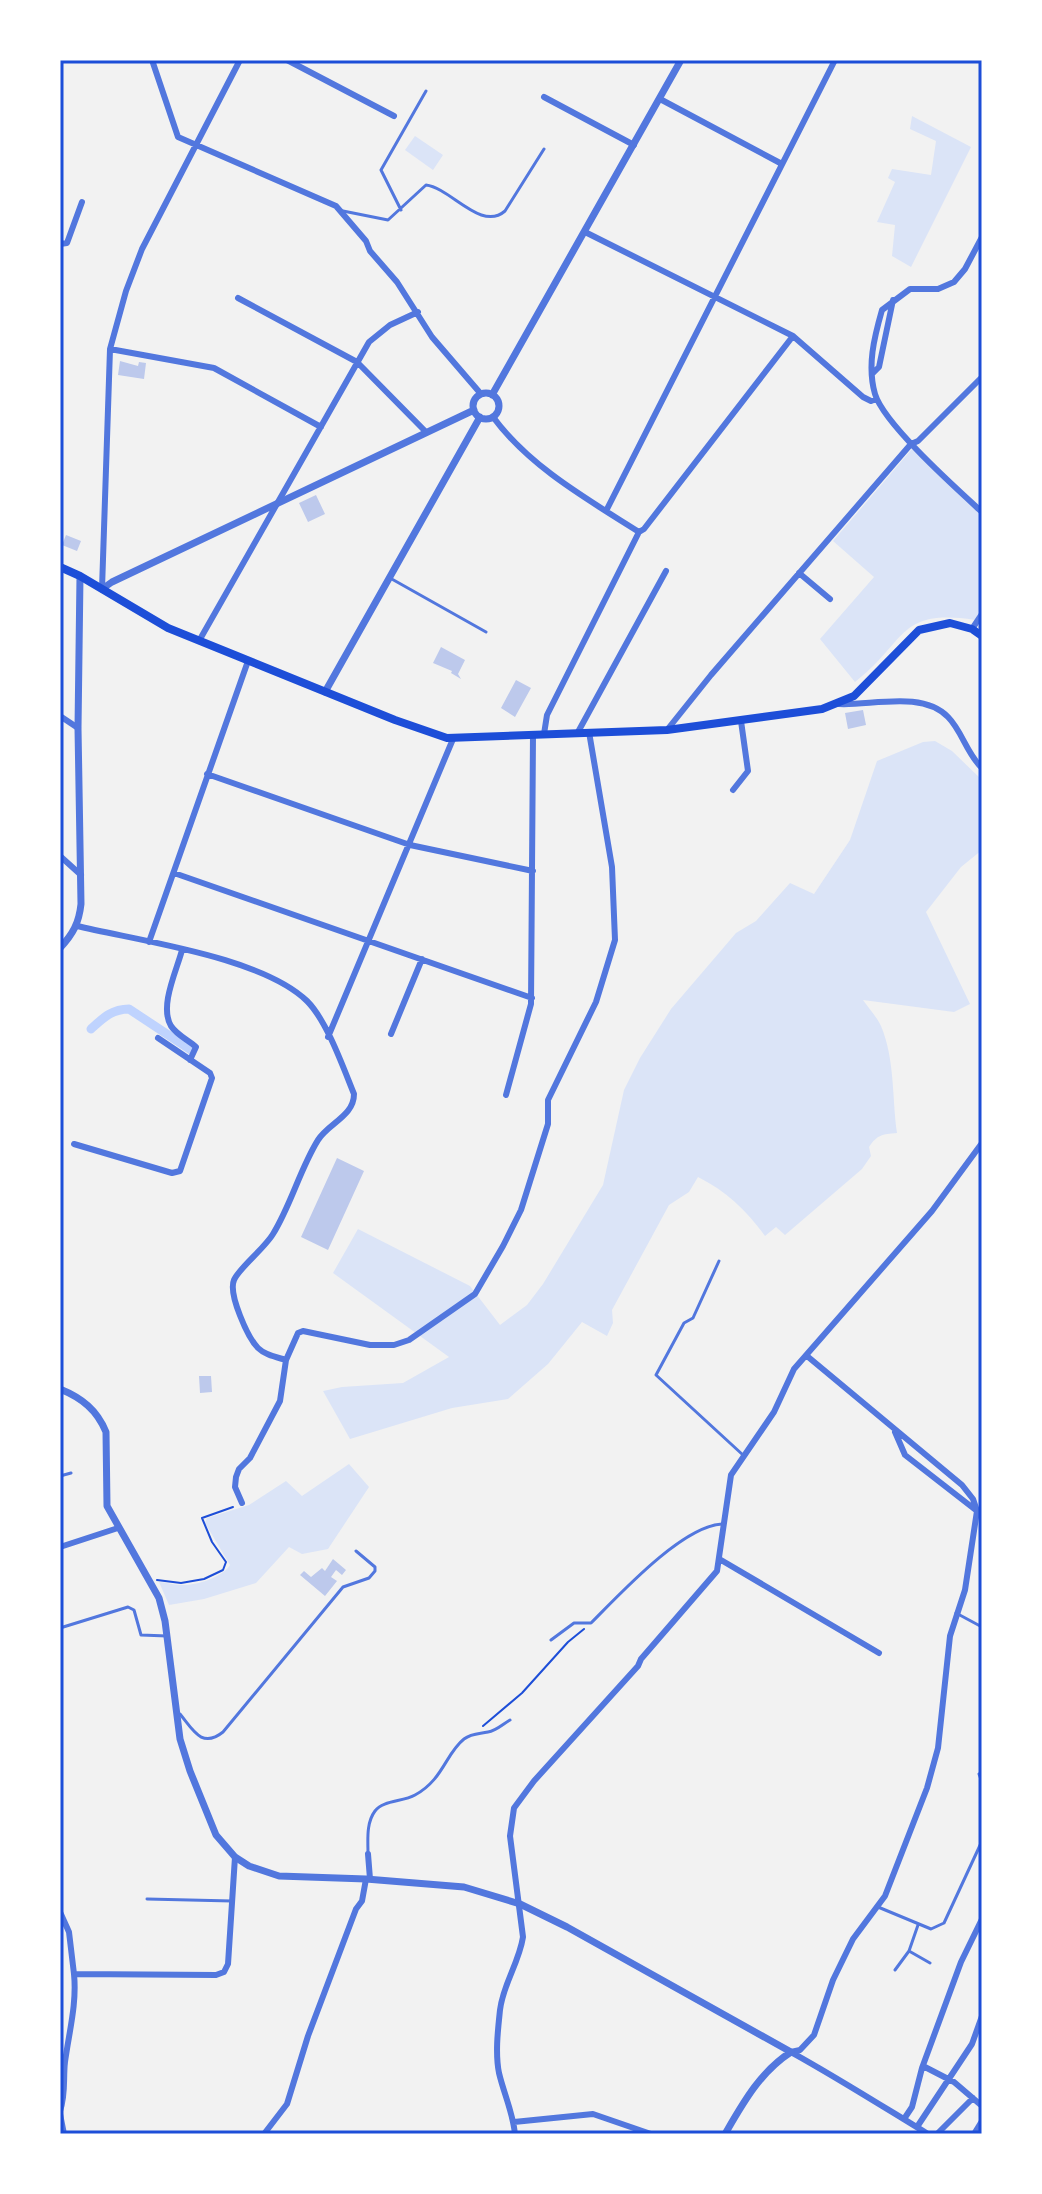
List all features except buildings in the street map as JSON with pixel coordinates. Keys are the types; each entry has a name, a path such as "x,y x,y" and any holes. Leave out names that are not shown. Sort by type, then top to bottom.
{"main road":[{"path":"60,567 168,628 438,737 453,739 667,730 822,709 839,704 859,691 919,630 950,623 972,629 982,636"}],"street":[{"path":"152,60 178,137 339,209 418,312 432,337 481,394 492,395"},
{"path":"102,589 110,349 126,291 142,249 240,60"},
{"path":"287,60 394,116"},
{"path":"492,395 681,60"},
{"path":"606,511 835,60"},
{"path":"544,97 634,145"},
{"path":"660,99 782,164"},
{"path":"60,244 67,243 82,202"},
{"path":"585,232 793,336 863,397 871,401 876,399"},
{"path":"982,237 965,269 954,282 938,289 910,289 893,300 879,367 873,373 876,399 911,444 982,512"},
{"path":"238,298 357,362 426,432"},
{"path":"199,641 357,362 379,332 418,312"},
{"path":"544,734 547,715 639,532 793,336"},
{"path":"110,349 214,368 321,427"},
{"path":"667,730 911,444 918,441 982,377"},
{"path":"481,394 474,401 474,410 480,417 493,417"},
{"path":"492,395 499,406 493,417"},
{"path":"102,589 474,410"},
{"path":"325,692 480,417"},
{"path":"493,417 514,443 565,484 639,532"},
{"path":"578,732 666,571"},
{"path":"799,573 830,599"},
{"path":"60,948 77,926 81,904 78,728 80,576"},
{"path":"972,629 982,614"},
{"path":"149,942 248,661"},
{"path":"839,704 880,700 934,708 950,718 972,757 982,768"},
{"path":"60,716 78,728"},
{"path":"733,790 748,771 741,721"},
{"path":"242,1503 235,1487 236,1477 250,1458 280,1401 286,1360 298,1333 303,1331 370,1345 394,1345 409,1340 475,1294 521,1210 548,1124 548,1100 596,1002 615,940 612,867 589,732"},
{"path":"506,1095 532,998 533,735"},
{"path":"328,1037 453,739"},
{"path":"207,774 410,845 533,871"},
{"path":"60,856 82,876"},
{"path":"174,873 532,998"},
{"path":"77,926 224,959 255,971 309,1003 328,1037 354,1094 354,1102 350,1110 318,1140 275,1232 263,1250 234,1279 235,1302 255,1344 266,1353 286,1360"},
{"path":"74,1144 172,1173 180,1171 212,1078 167,1017 182,950"},
{"path":"391,1034 422,959"},
{"path":"158,1038 193,1055"},
{"path":"515,2134 499,2070 498,2044 500,2007 506,1980 521,1948 520,1904 510,1836 514,1808 717,1571 731,1475 774,1412 794,1369 947,1193 982,1143"},
{"path":"807,1356 982,1502"},
{"path":"60,1389 89,1405 106,1432 107,1506 159,1598 180,1739 216,1835 235,1857 249,1866 279,1876 464,1887 520,1904 593,1941 865,2093 927,2134"},
{"path":"894,1429 905,1455 979,1511"},
{"path":"725,2134 750,2092 780,2059 800,2050 814,2035 833,1980 853,1939 885,1896 933,1770 947,1655 956,1613 965,1590 979,1511 967,1490"},
{"path":"60,1547 118,1528"},
{"path":"721,1560 879,1653"},
{"path":"264,2134 287,2104 308,2036 356,1909 362,1901 368,1879 368,1854"},
{"path":"74,1974 219,1975 228,1964 235,1857"},
{"path":"60,1912 69,1932 74,1974 65,2096 60,2113 64,2134"},
{"path":"904,2119 912,2107 923,2066 961,1962 982,1919"},
{"path":"917,2127 972,2044 982,2016"},
{"path":"923,2066 947,2079 982,2106"},
{"path":"937,2134 973,2098"},
{"path":"514,2122 593,2114 651,2134"},
{"path":"974,2134 982,2121"}],"lane":[{"path":"401,210 381,170 426,91"},
{"path":"339,209 384,221 392,218 426,185 483,216 500,216 544,149"},
{"path":"390,578 486,632"},
{"path":"719,1261 693,1318 684,1323 656,1375 743,1455"},
{"path":"60,1476 71,1473"},
{"path":"551,1640 574,1623 591,1623 659,1558 697,1531 711,1525 725,1524"},
{"path":"178,1711 199,1737 211,1740 223,1732 343,1587 369,1578 375,1571 370,1561 356,1551"},
{"path":"60,1628 128,1607 134,1610 141,1635 167,1636"},
{"path":"956,1613 982,1627"},
{"path":"368,1854 369,1823 380,1806 404,1801 429,1786 442,1772 461,1741 473,1734 491,1732 510,1720"},
{"path":"982,1773 979,1774 982,1782"},
{"path":"878,1907 931,1929 944,1923 982,1841"},
{"path":"147,1899 232,1901"},
{"path":"895,1970 909,1951 918,1925"},
{"path":"909,1951 930,1963"}],"path":[{"path":"158,1579 181,1583 204,1579 223,1570 226,1562 212,1542 202,1518 242,1503"},
{"path":"473,1734 517,1699 568,1642 591,1623"}],"shaded area":[{"path":"912,116 971,147 911,267 892,256 895,225 877,222 895,182 888,178 892,169 931,175 936,141 910,129"},
{"path":"415,136 443,155 433,170 405,150"},
{"path":"912,449 982,515 982,609 975,620 931,619 916,624 855,682 820,639 874,577 833,541"},
{"path":"935,741 952,751 982,780 982,850 961,867 926,912 970,1004 954,1012 863,1000 886,1039 897,1133 877,1138 869,1147 871,1156 862,1169 785,1235 776,1227 765,1236 735,1202 698,1177 689,1192 669,1205 612,1310 613,1323 607,1336 582,1322 548,1364 508,1399 452,1408 350,1439 323,1391 403,1383 449,1357 333,1273 358,1229 470,1286 500,1325 527,1305 603,1185 624,1090 671,1009 736,933 756,921 790,883 814,894 850,840 877,761 923,742"},
{"path":"349,1464 369,1487 328,1549 302,1554 289,1547 256,1583 204,1599 169,1605 159,1582 180,1585 200,1583 221,1574 230,1565 205,1523 207,1518 249,1505 286,1481 302,1496"}],"waterway":[{"path":"91,1029 113,1012 129,1009 191,1050"}]}
